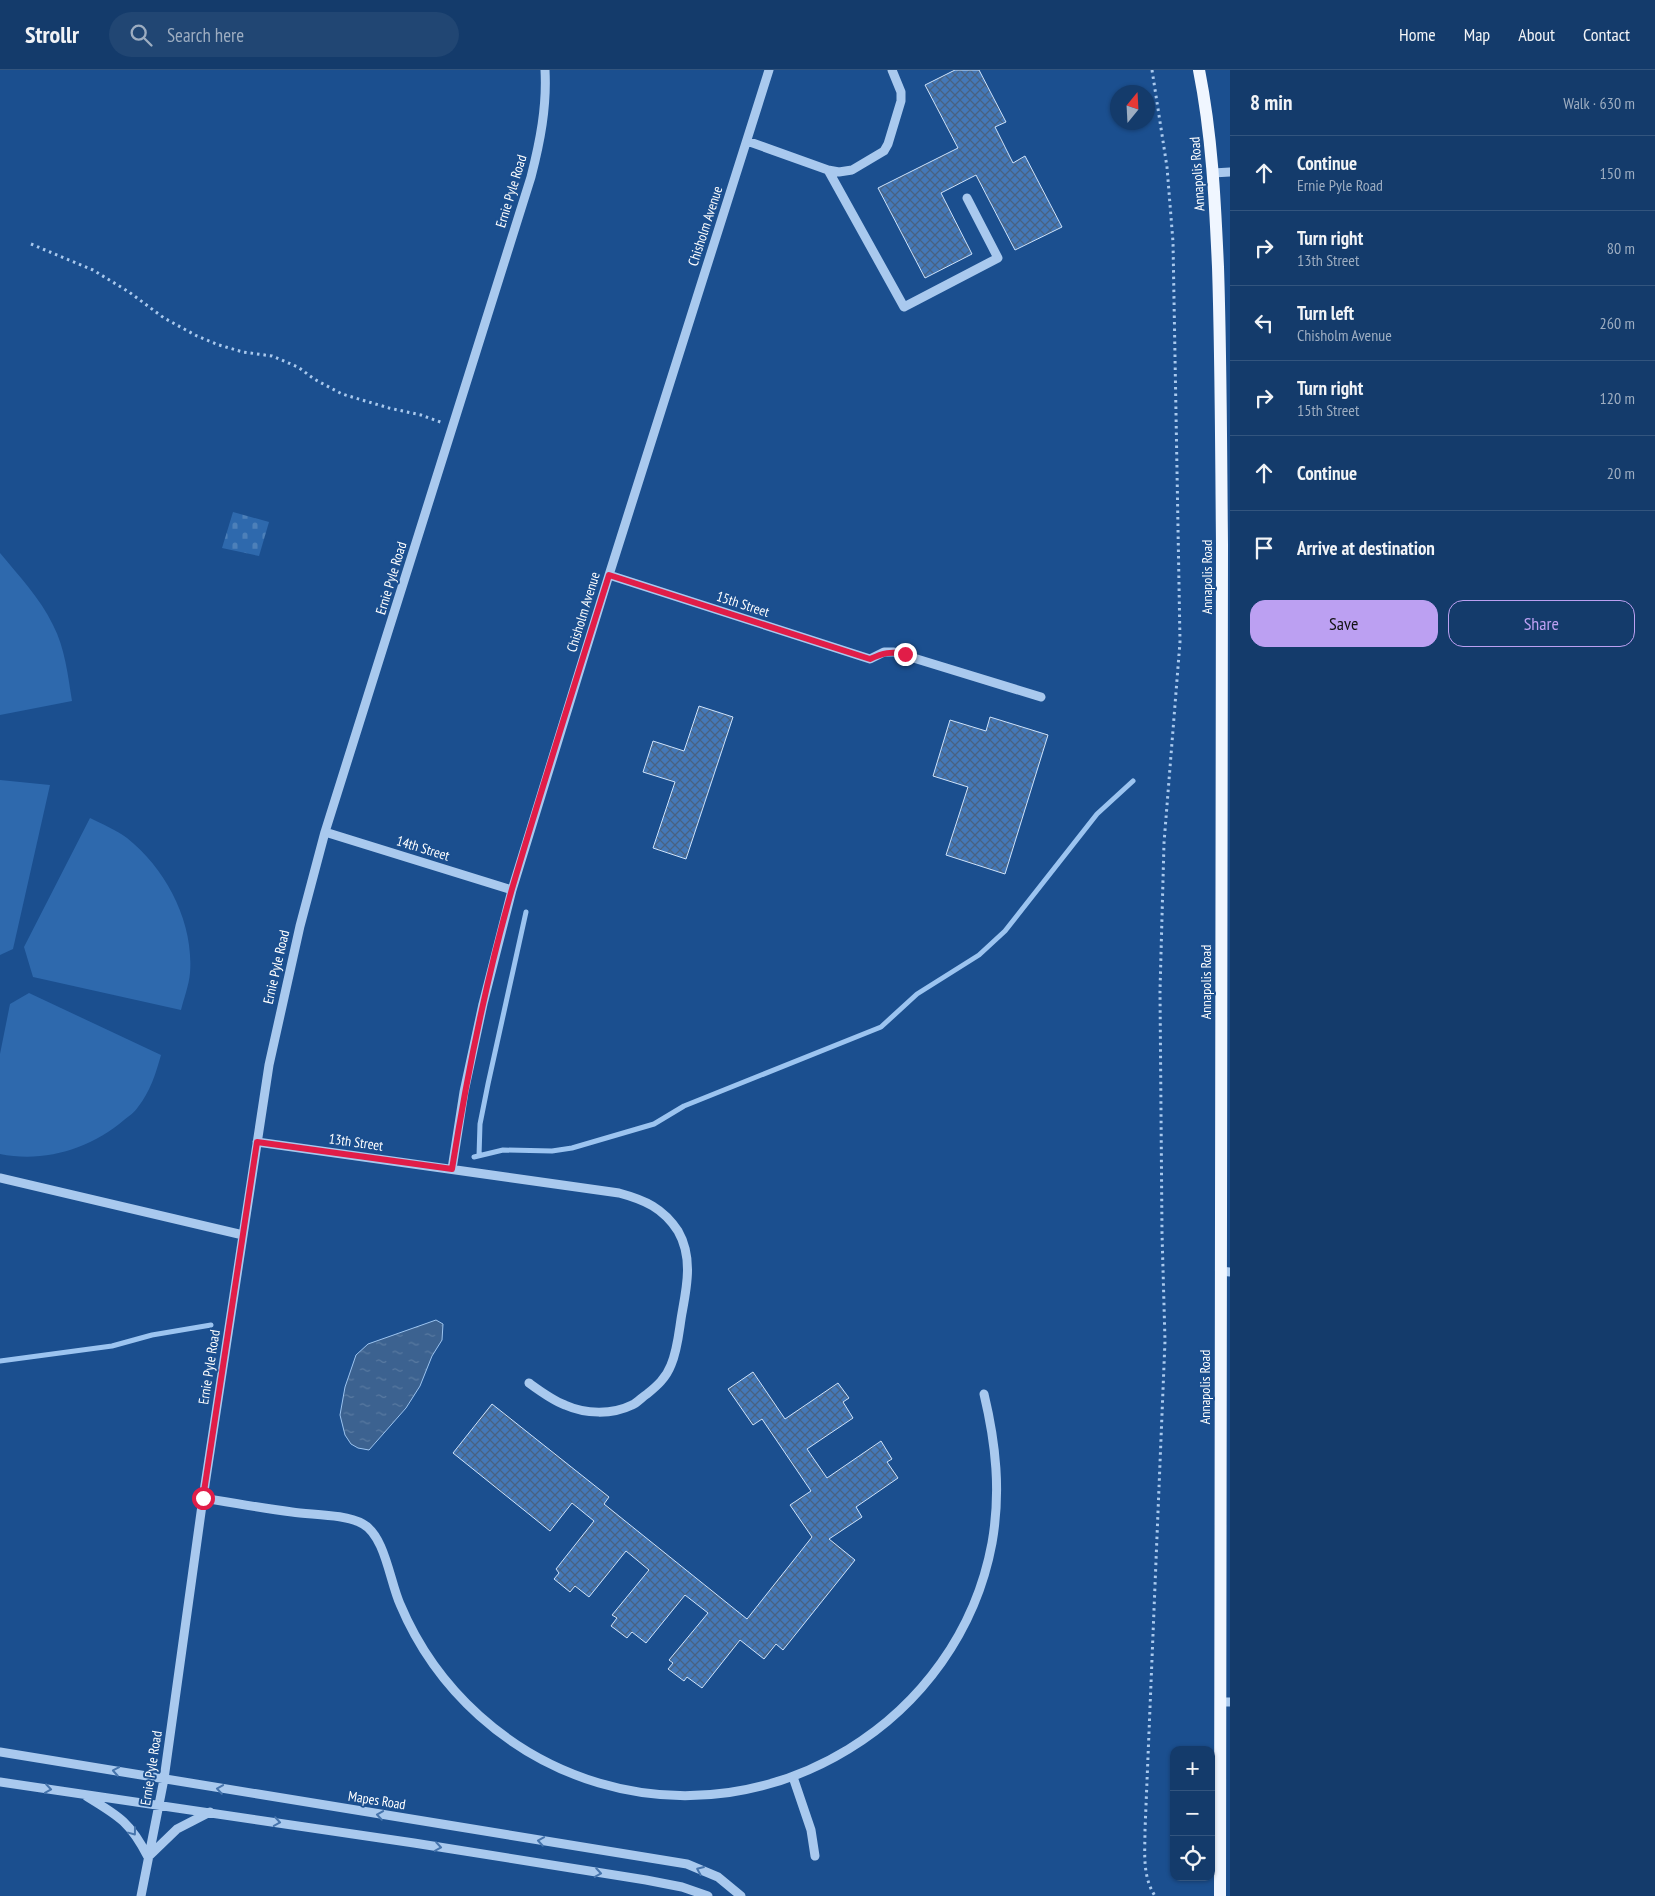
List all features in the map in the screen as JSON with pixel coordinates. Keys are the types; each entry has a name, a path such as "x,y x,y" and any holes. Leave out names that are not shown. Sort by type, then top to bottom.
{"main road":[{"name":"Annapolis Road","path":"1199,70 1207,106 1213,174 1220,324 1226,544 1225,1791 1220,1896"}],"street":[{"name":"Ernie Pyle Road","path":"141,1896 164,1779 203,1498 257,1142 286,987 325,832 538,152 544,109 545,70"},
{"name":"Chisholm Avenue","path":"452,1169 464,1092 483,1004 512,890 609,575 769,70"},
{"path":"747,141 828,170 839,172 852,170 884,151 888,144 901,101 901,92 892,70"},
{"path":"828,170 904,306 998,258 967,198"},
{"path":"1213,174 1230,172"},
{"name":"15th Street","path":"609,575 870,659 884,652 894,652 1041,697"},
{"name":"14th Street","path":"325,832 512,890"},
{"name":"13th Street","path":"257,1142 619,1193 642,1199 668,1217 686,1248 688,1267 687,1285 677,1343 671,1365 664,1378 632,1405 610,1412 589,1411 566,1406 529,1383"},
{"path":"0,1178 243,1235"},
{"path":"203,1498 336,1517 364,1524 378,1538 391,1580 407,1621 434,1667 470,1708 501,1734 536,1757 560,1769 598,1783 643,1793 687,1796 712,1795 746,1790 793,1777 849,1750 902,1710 936,1670 965,1623 985,1570 995,1521 996,1458 984,1394"},
{"name":"Mapes Road","path":"0,1752 687,1864 718,1878 741,1896"},
{"path":"793,1777 811,1830 815,1856"},
{"path":"0,1782 160,1804 646,1880 682,1887 708,1896"},
{"path":"81,1793 128,1824 139,1839 148,1857 178,1829 210,1812"}],"path":[{"path":"1152,70 1167,168 1173,242 1180,642 1164,843 1160,991 1165,1341 1145,1830 1145,1869 1147,1881 1155,1896"},
{"path":"31,244 93,270 129,292 164,318 197,336 243,352 272,356 298,367 314,379 342,394 421,415 453,427"}],"green space":[{"path":"233,512 269,522 259,556 222,548"},
{"path":"0,553 36,596 53,625 63,653 72,701 0,715"},
{"path":"0,780 50,785 13,949 0,955"},
{"path":"90,818 123,835 141,851 154,865 175,898 182,916 190,954 188,987 181,1010 33,977 24,947"},
{"path":"29,993 161,1055 146,1095 134,1112 111,1130 81,1146 50,1155 33,1157 0,1154 0,1054 10,1004"}],"water":[{"path":"436,1320 443,1324 442,1340 432,1356 420,1386 406,1408 369,1450 358,1448 351,1444 345,1435 340,1415 345,1387 356,1355 368,1344"}],"building":[{"path":"955,70 979,70 1006,122 995,127 1013,163 1025,156 1062,227 1015,250 976,175 941,193 972,254 925,278 878,188 958,148 925,85"},
{"path":"699,706 733,717 686,859 653,848 675,782 643,772 653,741 684,751"},
{"path":"990,717 1048,735 1005,874 946,855 968,787 933,776 950,720 986,731"},
{"path":"753,1372 785,1419 838,1383 849,1398 843,1402 853,1418 807,1449 827,1478 881,1441 892,1459 887,1462 898,1478 856,1507 862,1517 829,1539 855,1560 783,1650 776,1644 764,1659 740,1640 702,1688 687,1677 684,1681 668,1669 673,1663 669,1660 708,1613 685,1595 646,1643 632,1632 627,1638 611,1626 617,1618 612,1615 649,1570 626,1551 589,1597 575,1586 570,1592 554,1579 559,1573 556,1569 594,1521 572,1503 550,1531 453,1453 492,1404 609,1497 604,1504 747,1619 812,1537 790,1505 811,1491 762,1419 753,1425 728,1389"}],"waterway":[{"path":"474,1157 503,1150 552,1151 572,1148 654,1124 684,1106 881,1027 917,994 979,955 1005,931 1097,814 1133,781"},
{"path":"479,1156 480,1124 526,912"},
{"path":"0,1361 112,1346 152,1335 211,1325"}],"route":[{"path":"203,1498 257,1142 452,1169 464,1092 483,1004 512,890 609,575 870,659 884,652 905,654"}]}
